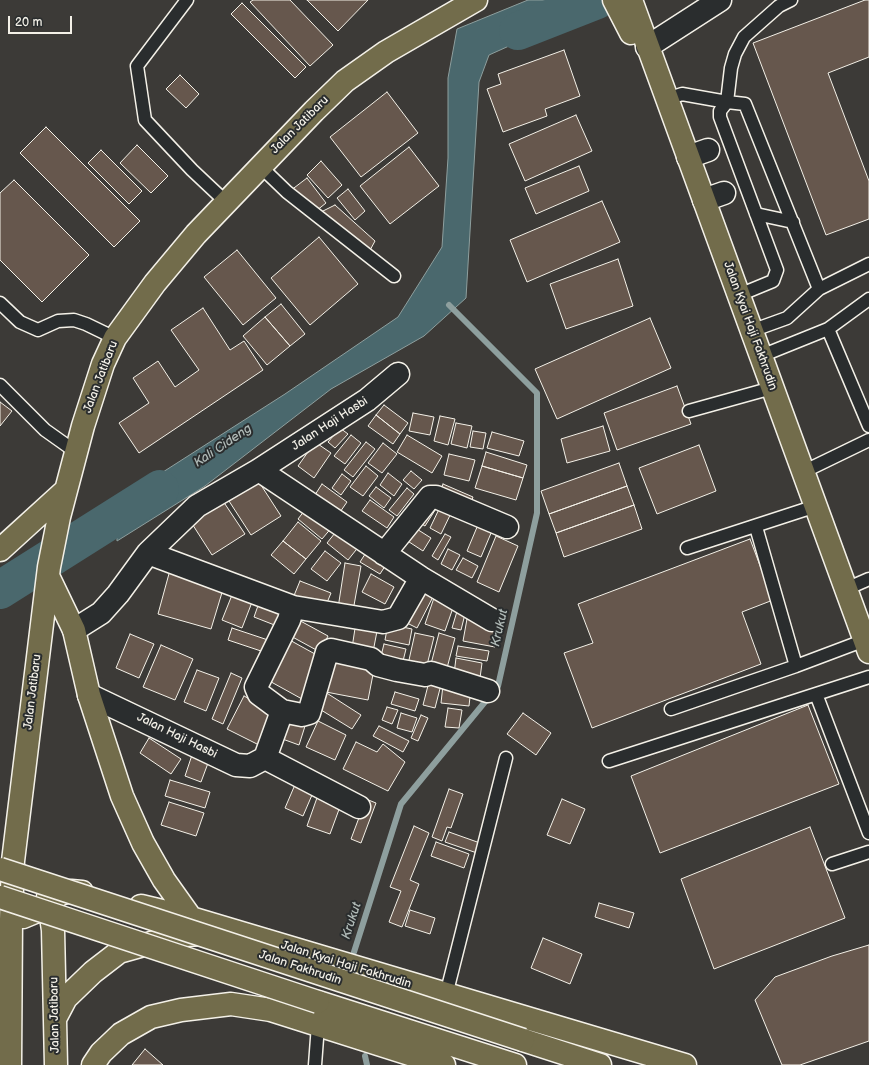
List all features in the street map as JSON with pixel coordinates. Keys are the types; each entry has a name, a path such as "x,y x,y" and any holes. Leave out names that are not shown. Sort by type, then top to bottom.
{"main road":[{"name":"Jalan Jatibaru","path":"10,1064 4,862 48,571 55,536 91,396 115,338 155,283 196,234 260,166 345,81 386,52 464,3"},
{"path":"629,3 640,52 652,52"},
{"name":"Jalan Kyai Haji Fakhrudin","path":"629,3 652,52 667,99 698,153 714,196 738,295 868,647"},
{"path":"0,550 66,490"},
{"path":"48,571 74,630 89,695 107,754 128,809 164,880 191,918"},
{"name":"Jalan Jatibaru","path":"4,862 34,874 41,883 49,900 53,930 56,1065"},
{"name":"Jalan Fakhrudin","path":"4,862 600,1065"},
{"name":"Jalan Kyai Haji Fakhrudin","path":"5,917 30,914 49,900 71,891 81,892 191,918 684,1065"},
{"path":"0,897 515,1065"},
{"path":"5,917 53,930"},
{"path":"56,1017 66,998 93,972 119,952 151,942 185,935 234,931"},
{"path":"93,1065 101,1053 121,1034 151,1017 181,1010 231,1004 271,1010 444,1065"},
{"path":"0,1039 10,1064"}],"street":[{"path":"652,52 720,0"},
{"name":"Jalan Haji Hasbi","path":"74,630 101,613 118,594 148,553 197,506 259,470 367,400 398,374"},
{"path":"259,470 421,578 492,620"},
{"path":"384,554 430,497 436,497 507,527"},
{"path":"148,553 293,607 383,622 398,618 421,578"},
{"path":"293,607 289,620 256,687 259,694 282,711 302,715 309,713 327,652 331,650 371,659 378,665 397,670 425,674 431,673 488,691"},
{"name":"Jalan Haji Hasbi","path":"89,695 236,764 250,766 265,758"},
{"path":"282,711 265,758 359,808"}],"lane":[{"path":"187,0 137,66 145,120 192,170 226,202"},
{"path":"738,295 773,281 777,270 720,117 720,111 727,102 731,68 735,54 744,37 779,6 791,0"},
{"path":"667,99 682,94 745,104 819,289"},
{"path":"260,166 287,192 394,276"},
{"path":"756,214 793,222"},
{"path":"751,330 787,318 819,289 869,264"},
{"path":"761,356 828,329 869,299"},
{"path":"0,303 20,322 38,330 58,321 74,320 115,338"},
{"path":"828,329 869,426"},
{"path":"0,385 45,430 76,452"},
{"path":"689,411 772,388"},
{"path":"803,472 869,440"},
{"path":"687,548 816,506"},
{"path":"756,526 796,666"},
{"path":"846,589 869,579"},
{"path":"671,709 796,666 868,647"},
{"path":"609,762 869,677"},
{"path":"816,694 869,833"},
{"path":"446,995 506,758"},
{"path":"832,864 869,852"},
{"path":"315,1065 318,1025"}],"water":[{"path":"528,0 562,0 569,19 489,55 479,82 466,298 424,336 331,389 205,486 117,541 116,502 285,394 398,317 442,247 448,158 448,78 457,29"}],"building":[{"path":"253,0 290,0 333,45 310,66 250,2"},
{"path":"307,0 368,0 338,31"},
{"path":"865,0 869,0 869,57 828,73 869,181 869,219 826,235 753,43"},
{"path":"242,3 306,67 295,78 231,14"},
{"path":"564,50 580,96 545,109 547,116 503,132 487,89 501,84 498,74"},
{"path":"180,75 199,94 186,108 166,89"},
{"path":"387,92 418,133 361,177 330,137"},
{"path":"576,115 592,151 525,181 509,144"},
{"path":"46,127 140,221 114,247 20,153"},
{"path":"137,145 168,176 151,193 120,163"},
{"path":"409,147 439,186 390,224 360,186"},
{"path":"101,150 142,191 129,204 88,163"},
{"path":"321,161 342,185 328,198 307,175"},
{"path":"579,166 589,191 536,214 525,188"},
{"path":"307,178 326,203 316,211 290,191"},
{"path":"14,180 89,255 42,302 0,260 0,193"},
{"path":"348,189 365,211 355,220 337,198"},
{"path":"602,201 620,242 527,282 510,240"},
{"path":"335,205 375,241 369,252 319,213"},
{"path":"319,237 358,284 310,325 271,278"},
{"path":"237,250 276,298 243,325 204,277"},
{"path":"618,259 633,306 566,329 550,284"},
{"path":"281,304 305,334 290,346 265,317"},
{"path":"203,308 230,350 244,341 263,370 139,453 119,423 149,403 133,378 158,361 175,387 199,370 171,330"},
{"path":"265,317 290,346 267,365 243,336"},
{"path":"650,318 671,368 557,419 535,369"},
{"path":"677,386 691,424 617,450 604,413"},
{"path":"0,402 12,411 0,426"},
{"path":"384,405 408,423 400,434 376,415"},
{"path":"413,413 434,417 430,435 409,431"},
{"path":"376,415 400,434 393,444 368,426"},
{"path":"440,416 455,419 448,445 434,441"},
{"path":"456,423 472,426 467,448 451,444"},
{"path":"603,426 610,451 567,463 561,439"},
{"path":"340,428 348,434 335,448 328,442"},
{"path":"473,431 486,433 483,449 470,447"},
{"path":"492,432 524,441 519,456 487,448"},
{"path":"351,435 361,443 345,464 334,456"},
{"path":"407,435 442,456 432,473 397,452"},
{"path":"315,442 331,453 314,478 298,466"},
{"path":"366,442 375,449 353,477 344,470"},
{"path":"383,443 397,454 382,473 368,463"},
{"path":"699,445 716,491 657,514 639,468"},
{"path":"486,452 527,465 523,478 482,466"},
{"path":"449,454 475,460 469,481 444,475"},
{"path":"619,463 627,486 549,514 541,491"},
{"path":"366,466 378,476 363,496 350,487"},
{"path":"482,466 523,478 516,500 475,488"},
{"path":"411,471 422,480 414,489 403,480"},
{"path":"388,473 402,484 394,496 380,485"},
{"path":"342,474 351,481 341,495 332,488"},
{"path":"259,482 281,516 251,535 229,501"},
{"path":"322,484 347,502 338,515 313,498"},
{"path":"443,484 473,497 469,508 439,495"},
{"path":"627,486 634,505 556,533 549,514"},
{"path":"376,487 391,498 384,508 369,496"},
{"path":"407,488 414,494 397,516 389,510"},
{"path":"221,498 245,534 212,555 189,519"},
{"path":"370,500 394,517 387,528 362,511"},
{"path":"428,501 437,507 425,526 415,520"},
{"path":"441,505 453,509 441,534 430,528"},
{"path":"634,505 642,529 564,557 556,533"},
{"path":"308,506 333,526 322,539 298,519"},
{"path":"480,520 494,526 481,557 467,551"},
{"path":"298,522 321,541 306,559 283,541"},
{"path":"412,526 431,538 423,551 403,538"},
{"path":"339,528 360,545 348,560 327,543"},
{"path":"445,534 451,537 438,560 432,556"},
{"path":"496,536 518,546 499,592 477,582"},
{"path":"750,539 773,600 742,612 761,664 592,728 564,653 593,643 578,604"},
{"path":"283,541 306,559 294,574 271,555"},
{"path":"369,548 389,560 380,574 360,562"},
{"path":"448,549 460,555 452,570 441,564"},
{"path":"325,551 341,563 327,581 311,569"},
{"path":"463,558 478,566 472,578 456,570"},
{"path":"345,563 361,566 353,611 338,608"},
{"path":"170,570 224,586 211,629 158,614"},
{"path":"371,574 394,587 385,604 362,592"},
{"path":"300,581 331,593 324,610 293,598"},
{"path":"421,581 437,589 417,628 401,620"},
{"path":"234,590 254,597 242,628 222,620"},
{"path":"435,595 455,602 445,631 425,624"},
{"path":"260,600 283,609 277,626 254,617"},
{"path":"458,608 466,610 461,630 452,628"},
{"path":"295,618 328,636 320,652 287,634"},
{"path":"467,619 499,625 495,647 463,641"},
{"path":"356,622 378,626 373,652 352,648"},
{"path":"388,624 412,629 409,645 385,640"},
{"path":"232,628 271,641 267,653 228,640"},
{"path":"415,633 434,637 425,673 407,669"},
{"path":"439,633 455,638 447,668 431,664"},
{"path":"130,634 154,644 139,678 116,668"},
{"path":"286,638 324,659 302,699 264,678"},
{"path":"384,644 406,649 401,669 379,664"},
{"path":"161,645 193,659 175,700 143,687"},
{"path":"458,646 489,651 487,661 456,656"},
{"path":"333,656 375,664 368,700 326,692"},
{"path":"456,658 482,663 480,678 454,674"},
{"path":"197,670 219,678 206,711 184,702"},
{"path":"231,673 242,678 223,724 212,719"},
{"path":"431,674 443,677 435,708 423,705"},
{"path":"443,685 471,688 469,706 441,703"},
{"path":"322,690 361,715 352,729 313,705"},
{"path":"395,692 419,699 415,711 391,704"},
{"path":"244,696 277,714 261,746 227,729"},
{"path":"808,705 839,784 660,853 631,776"},
{"path":"387,707 398,710 392,724 382,720"},
{"path":"448,708 462,710 459,728 445,727"},
{"path":"401,713 417,718 412,732 397,728"},
{"path":"523,713 551,733 536,755 507,734"},
{"path":"421,715 428,718 418,741 411,738"},
{"path":"284,716 306,723 299,745 277,737"},
{"path":"318,721 346,735 335,760 306,747"},
{"path":"379,726 409,741 403,752 373,736"},
{"path":"149,738 181,759 171,774 140,753"},
{"path":"356,742 377,752 383,744 405,762 388,791 343,769"},
{"path":"194,749 211,755 201,782 185,776"},
{"path":"170,780 210,792 205,808 165,796"},
{"path":"297,780 315,788 303,816 285,808"},
{"path":"449,789 463,794 451,828 447,827 442,841 432,837"},
{"path":"318,795 341,804 330,834 307,826"},
{"path":"366,799 376,803 361,843 351,839"},
{"path":"562,799 585,809 570,844 547,835"},
{"path":"169,802 204,813 196,836 161,825"},
{"path":"414,826 429,833 410,880 419,884 402,927 389,922 401,891 390,887"},
{"path":"810,827 845,918 714,969 681,879"},
{"path":"449,832 480,843 477,853 445,842"},
{"path":"436,842 469,854 464,868 431,856"},
{"path":"599,903 634,913 629,928 595,917"},
{"path":"410,910 435,918 430,934 405,926"},
{"path":"543,938 582,954 570,984 531,968"},
{"path":"869,945 869,1041 800,1065 782,1065 755,1000 775,977 832,956"},
{"path":"145,1049 163,1065 132,1065"}],"waterway":[{"path":"518,31 597,0"},
{"name":"Krukut","path":"354,952 401,804 498,686 537,513 537,393 449,305"},
{"name":"Kali Cideng","path":"0,590 160,489"},
{"name":"Krukut","path":"365,1056 367,1065"}]}
